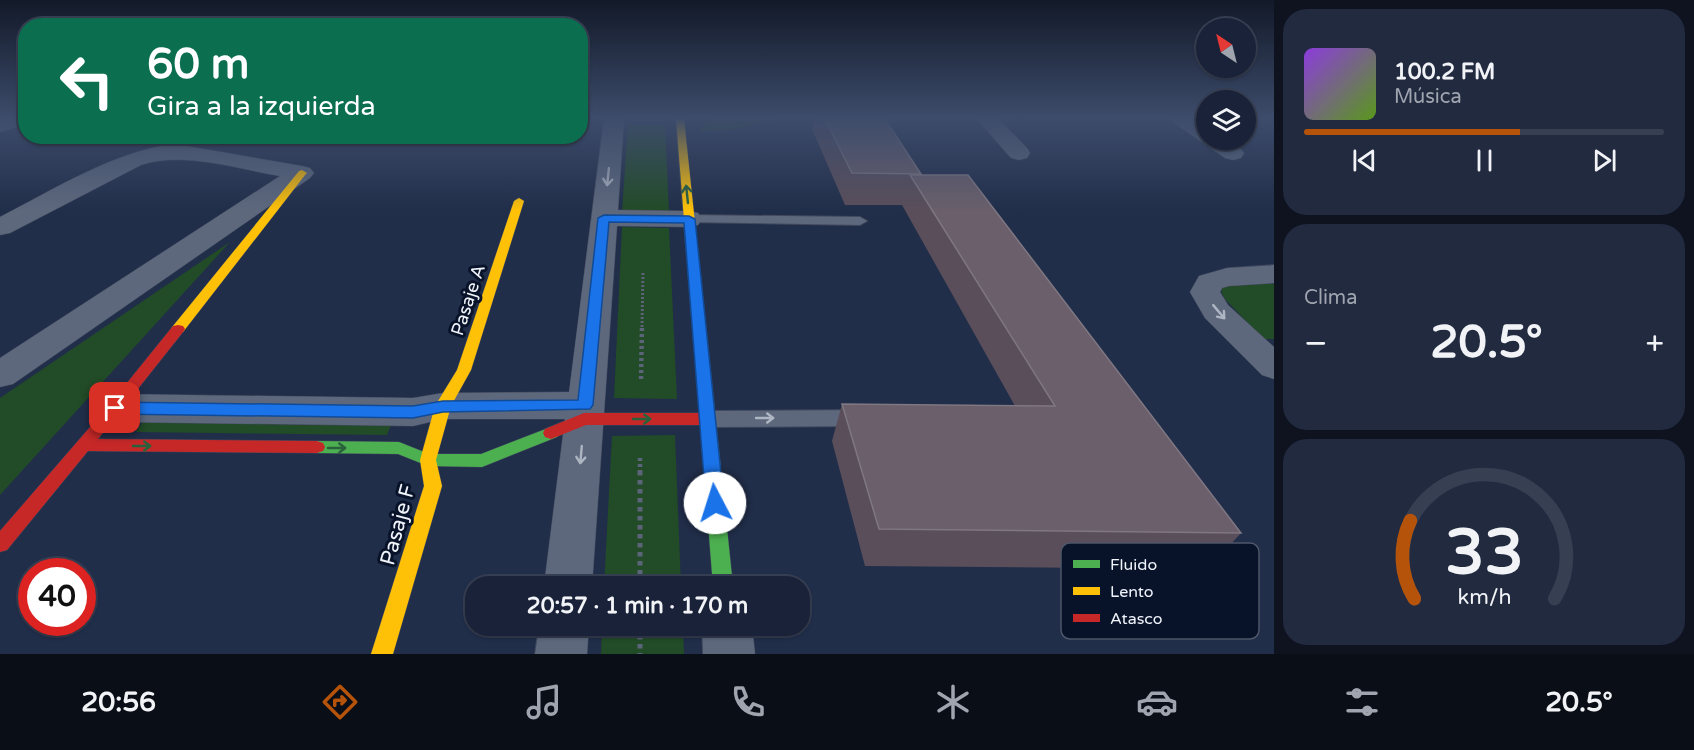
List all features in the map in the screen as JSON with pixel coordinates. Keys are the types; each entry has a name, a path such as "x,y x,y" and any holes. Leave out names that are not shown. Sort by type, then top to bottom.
{"street":[{"path":"569,576 611,150"},
{"path":"683,150 722,576"},
{"path":"1016,150 1019,153"},
{"path":"1228,150 1233,153"},
{"path":"0,227 133,160 153,153 175,151 302,173"},
{"path":"0,375 302,173"},
{"path":"0,544 115,408 302,173"},
{"name":"Pasaje A","path":"443,406 464,370 519,201"},
{"path":"604,218 689,219"},
{"path":"1274,274 1227,277 1210,282 1205,292 1216,311 1274,367"},
{"path":"115,408 413,412 443,406 584,412 640,419 707,419"},
{"name":"Pasaje F","path":"382,654 433,486 428,460 443,406"},
{"path":"83,445 399,448 428,460 483,461 584,412"},
{"path":"561,654 563,636"},
{"path":"728,636 729,654"}],"lane":[{"path":"689,219 860,221"},
{"path":"707,419 886,417"}],"path":[{"path":"640,576 643,219"},
{"path":"640,636 640,654"}],"green space":[{"path":"626,150 666,150 669,212 622,212"},
{"path":"622,227 669,228 677,399 614,398"},
{"path":"230,242 0,495 0,398"},
{"path":"1233,283 1274,284 1274,339 1263,339 1224,298 1220,288"},
{"path":"143,421 391,425 387,435 136,432"},
{"path":"675,435 681,576 605,576 612,436"},
{"path":"602,636 683,636 684,654 601,654"}],"building":[{"path":"840,150 905,150 921,174 852,173"},
{"path":"910,175 968,175 1241,533 879,529 842,404 1055,406"}],"traffic: fast":[{"path":"701,346 722,576"},
{"path":"317,447 399,448 428,460 482,461 551,433"}],"traffic: slow":[{"path":"683,150 701,346"},
{"path":"178,329 302,173"},
{"path":"382,654 433,486 428,460 443,406 464,370 519,201"}],"traffic: jam":[{"path":"0,544 115,408 178,329"},
{"path":"551,433 584,419 707,419"},
{"path":"83,445 317,447"}],"route":[{"path":"115,408 413,412 443,406 585,405 604,218 689,219 715,503"}]}
